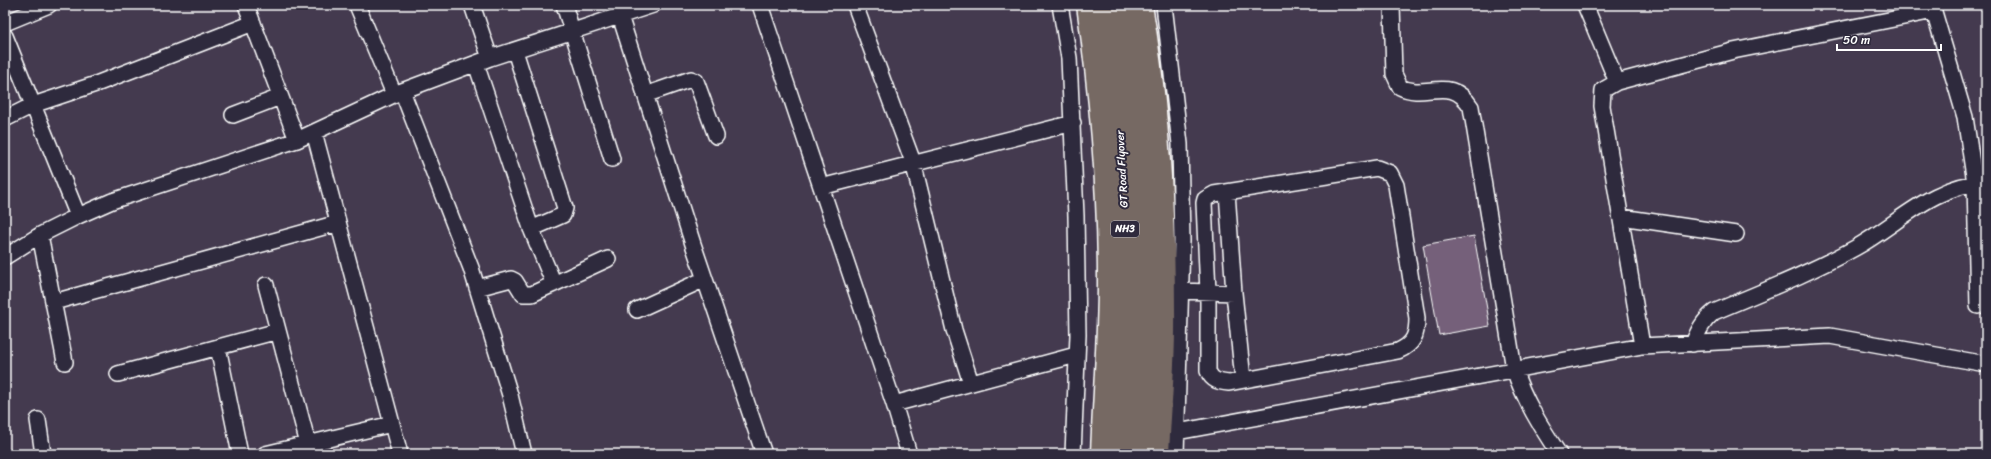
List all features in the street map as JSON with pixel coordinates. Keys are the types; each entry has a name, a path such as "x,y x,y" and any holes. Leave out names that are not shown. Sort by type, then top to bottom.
{"highway":[{"path":"1088,5 1095,53 1106,167 1109,282 1102,454"},
{"name":"GT Road Flyover","path":"1104,5 1113,56 1124,167 1127,282 1120,454"},
{"name":"GT Road Flyover","path":"1123,5 1129,48 1140,162 1145,276 1136,454"},
{"path":"1141,5 1151,60 1162,204 1164,314 1158,454"}],"street":[{"path":"5,23 49,5"},
{"path":"246,5 297,140"},
{"path":"357,5 398,92 471,268 510,395 524,454"},
{"path":"472,5 490,58"},
{"path":"564,5 612,159"},
{"path":"5,257 78,216 112,201 297,140 398,92 490,58 516,51 653,5"},
{"path":"760,5 894,404 909,454"},
{"path":"855,5 913,162 954,330 971,383"},
{"path":"1060,5 1069,58 1073,123 1078,335 1073,454"},
{"path":"1164,5 1180,144 1182,241 1176,454"},
{"path":"1392,5 1394,74 1400,87 1406,90 1442,88 1452,90 1458,92 1471,107 1514,369 1520,390 1535,417 1559,454"},
{"path":"1585,5 1617,82"},
{"path":"1642,346 1601,96 1603,90 1617,82 1733,51 1933,8 1965,117 1980,182 1978,306"},
{"path":"620,16 705,280 764,454"},
{"path":"5,119 33,105 96,84 253,23"},
{"path":"5,36 78,216"},
{"path":"516,51 565,208 563,215 531,228"},
{"path":"476,64 531,228 554,284"},
{"path":"645,95 691,79 696,81 716,136"},
{"path":"233,115 280,97"},
{"path":"821,187 913,162 1073,123"},
{"path":"314,132 400,454"},
{"path":"1377,168 1390,173 1396,185 1417,318 1417,333 1408,347 1398,351 1243,380 1219,382 1210,376 1208,370 1208,292 1204,203 1205,199 1209,196 1227,192 1377,168"},
{"path":"1693,344 1702,324 1714,312 1835,259 1886,230 1934,195 1948,189 1980,182"},
{"path":"1227,192 1234,293 1243,380"},
{"path":"1621,217 1736,234"},
{"path":"54,302 338,223"},
{"path":"40,236 65,362"},
{"path":"477,288 511,279 515,281 523,294 526,295 608,259"},
{"path":"637,310 705,280"},
{"path":"266,285 278,331 302,448"},
{"path":"1181,291 1234,293"},
{"path":"118,374 278,331"},
{"path":"1177,432 1642,346 1830,336 1986,364"},
{"path":"218,347 240,454"},
{"path":"894,404 1076,355"},
{"path":"38,420 43,454"},
{"path":"265,454 302,448 392,424"}],"building":[{"path":"1474,236 1490,326 1439,335 1423,245"}]}
